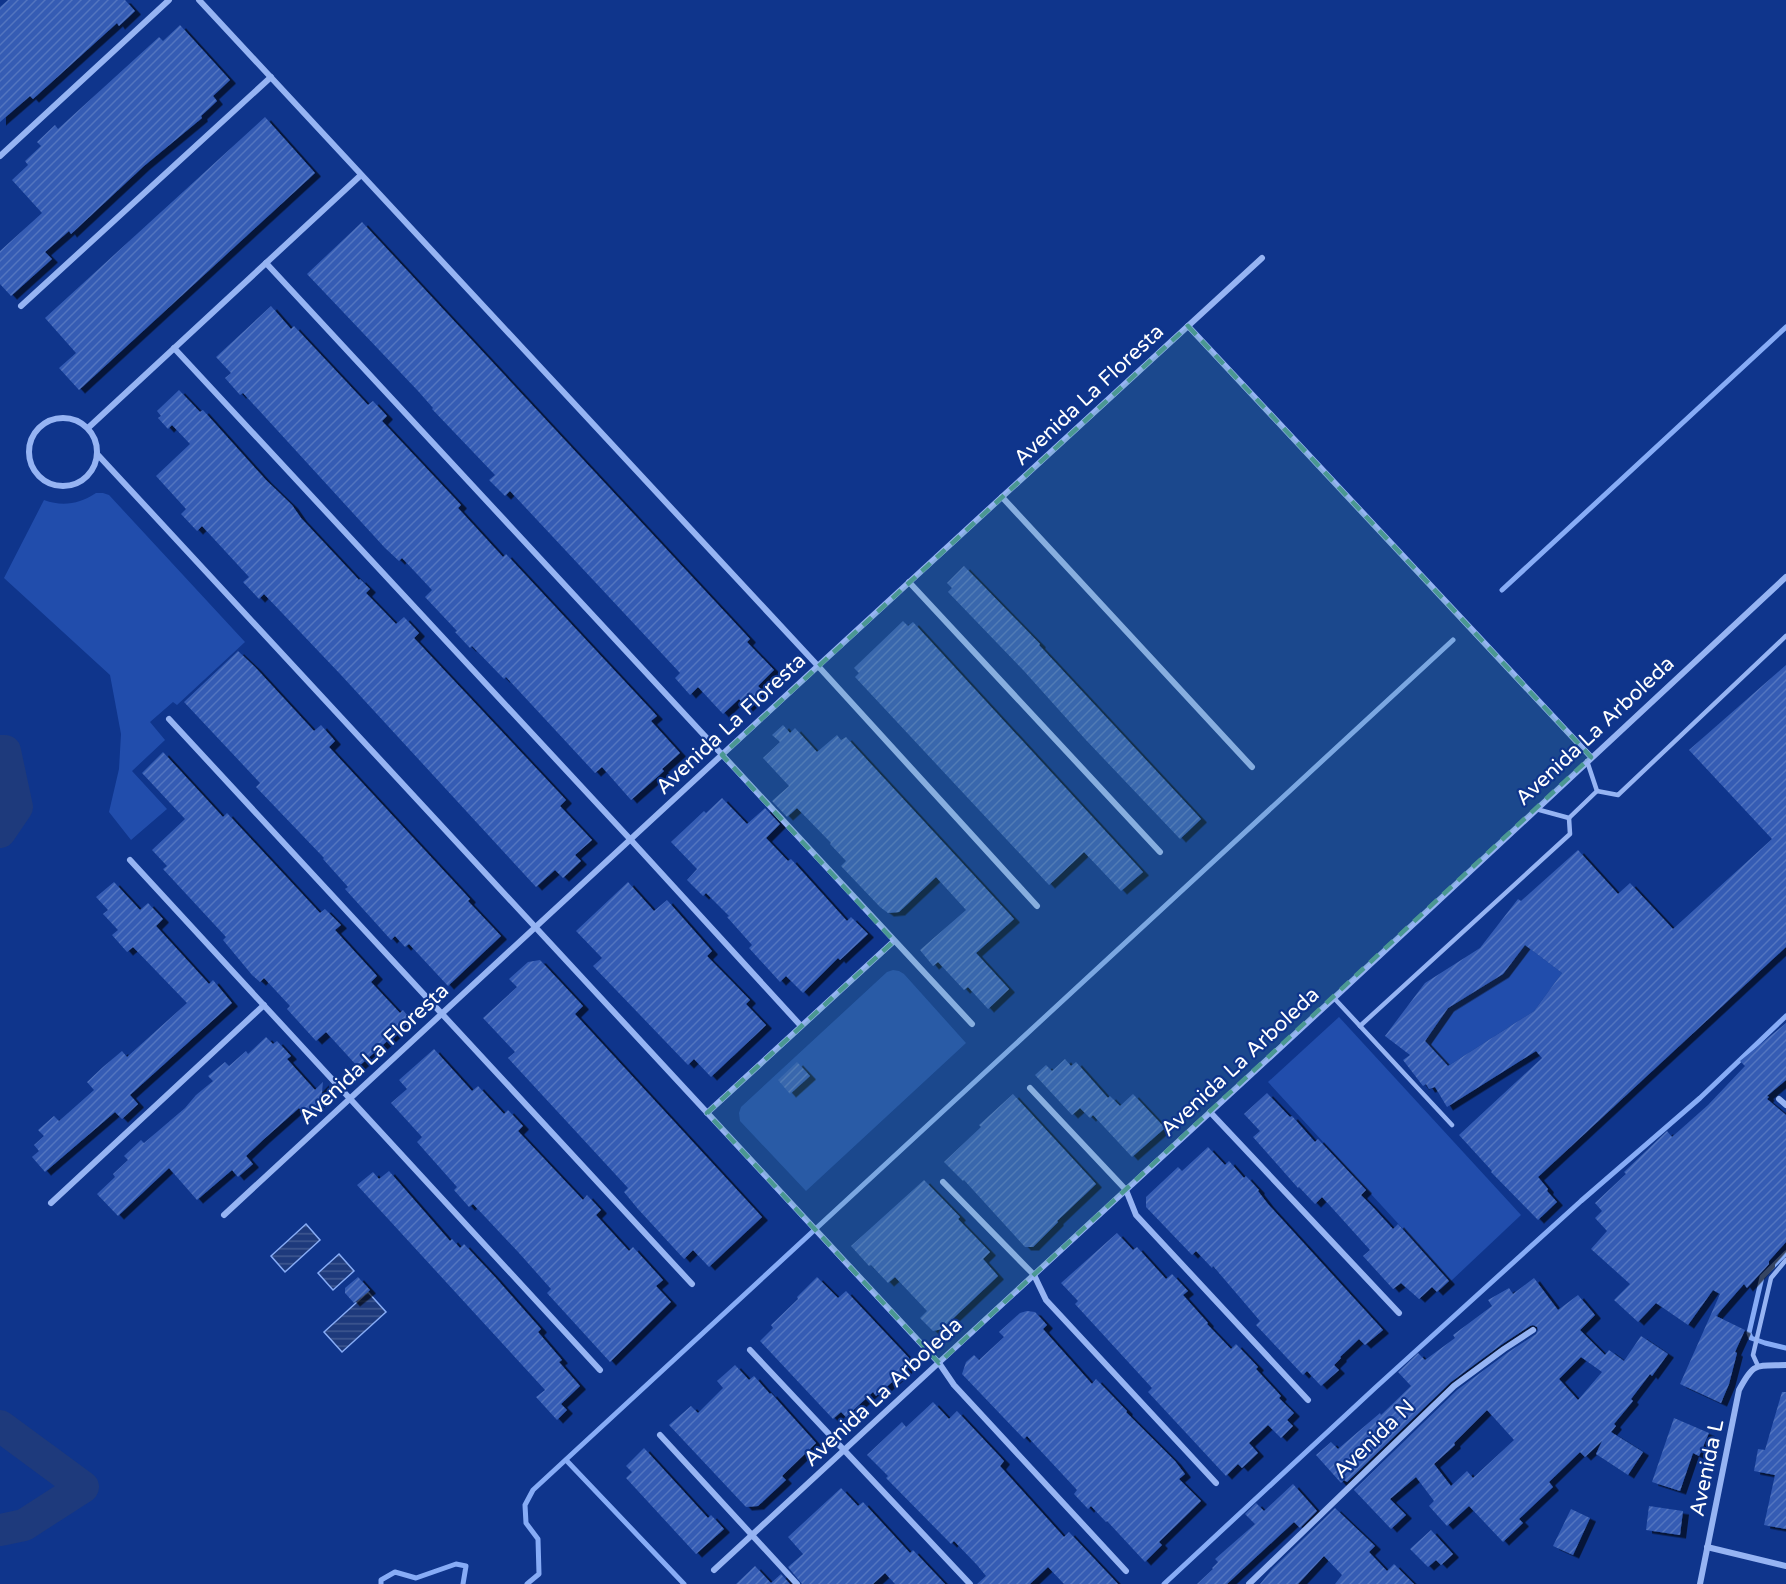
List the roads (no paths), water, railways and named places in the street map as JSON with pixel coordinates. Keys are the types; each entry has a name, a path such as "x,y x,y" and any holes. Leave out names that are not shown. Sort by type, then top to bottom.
{"street":[{"path":"0,156 169,0"},
{"path":"200,0 818,666 1037,906"},
{"path":"21,306 271,77"},
{"path":"88,428 361,174"},
{"name":"Avenida La Floresta","path":"224,1215 1262,258"},
{"path":"266,263 972,1024"},
{"path":"1188,326 1589,759"},
{"path":"174,348 801,1026"},
{"path":"68,417 88,428 94,436 98,455 95,466 88,476 79,483 56,486 45,481 36,473 30,463 28,451 30,440 45,422 68,417"},
{"path":"98,455 939,1363 954,1386 1126,1571"},
{"path":"1002,497 1252,767"},
{"name":"Avenida La Arboleda","path":"714,1570 1786,577"},
{"path":"909,582 1160,852"},
{"path":"169,719 692,1284"},
{"path":"130,860 600,1370"},
{"path":"707,1113 894,940"},
{"path":"51,1203 264,1005"},
{"path":"1030,1088 1126,1190 1136,1215 1308,1400"},
{"path":"1779,1099 1786,1104"},
{"path":"1210,1112 1399,1313"},
{"path":"943,1182 1034,1275 1046,1300 1216,1483"},
{"name":"Avenida N","path":"1249,1584 1454,1386 1533,1330"},
{"path":"750,1350 970,1584"},
{"path":"1758,1365 1786,1365"},
{"name":"Avenida L","path":"1700,1584 1739,1390 1748,1373 1758,1365"},
{"path":"660,1435 797,1584"},
{"path":"1707,1548 1786,1566"}],"lane":[{"path":"1597,791 1618,795 1786,636"},
{"path":"1589,759 1597,791"},
{"path":"1360,1026 1570,834 1569,818 1597,791"},
{"path":"1536,809 1569,818"},
{"path":"1334,998 1452,1125"},
{"path":"1758,1365 1753,1355 1771,1278 1786,1260"}],"waterway":[{"path":"1502,590 1786,327"},
{"path":"527,1584 539,1574 538,1539 526,1523 525,1505 533,1490 1453,640"},
{"path":"0,751 5,751 17,807 0,832"},
{"path":"1164,1584 1581,1201 1700,1098 1786,1016"},
{"path":"1786,1253 1762,1277 1749,1333 1751,1338 1786,1348"},
{"path":"0,1426 83,1487 24,1525 0,1530"},
{"path":"566,1460 684,1584"},
{"path":"381,1584 381,1580 395,1572 416,1578 456,1564 466,1566 463,1584"}]}
